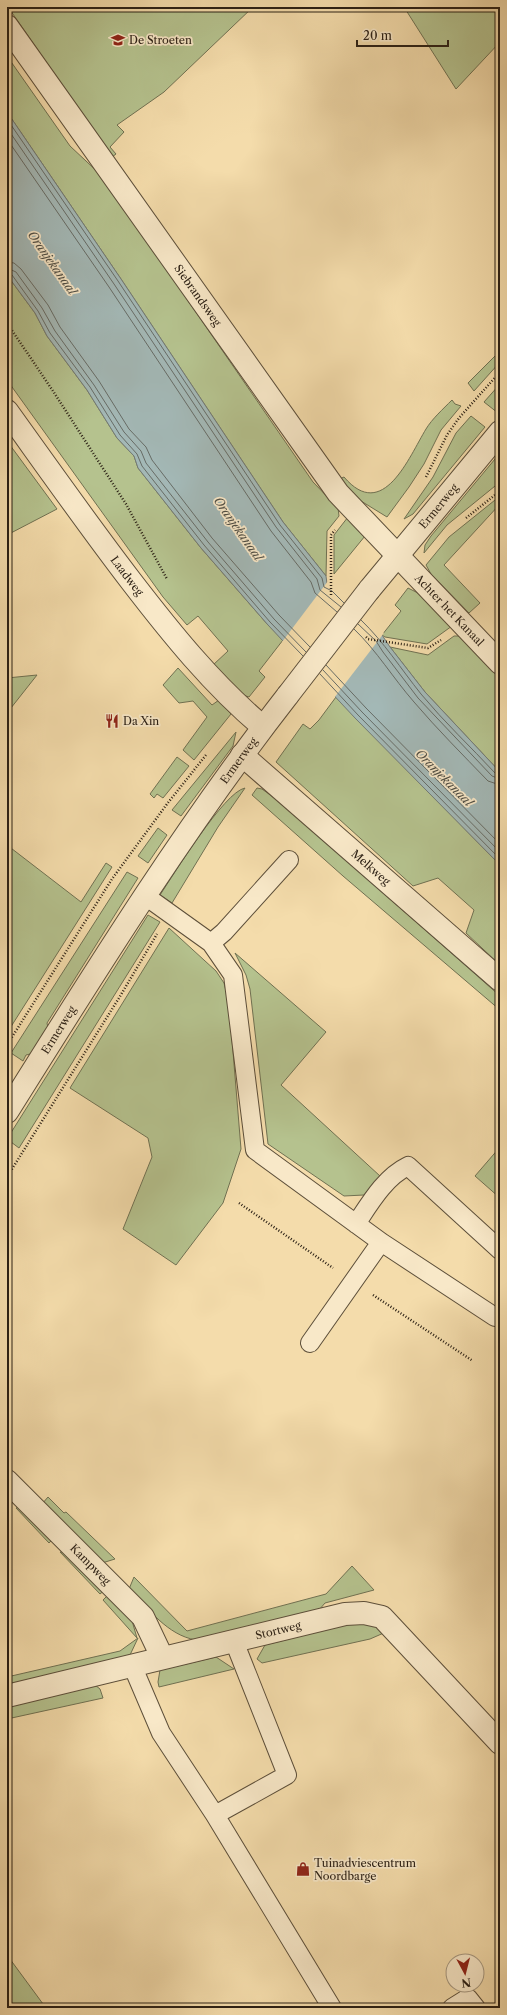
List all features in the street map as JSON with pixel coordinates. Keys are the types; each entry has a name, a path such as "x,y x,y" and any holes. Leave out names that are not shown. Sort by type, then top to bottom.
{"street":[{"name":"Siebrandsweg","path":"7,26 338,493 399,556"},
{"name":"Laadweg","path":"7,411 99,538 171,632 227,695 263,727"},
{"name":"Ermerweg","path":"7,1112 144,895 242,755 369,590 399,556 500,432"},
{"name":"Achter het Kanaal","path":"399,556 500,663"},
{"name":"Melkweg","path":"242,755 500,980"},
{"name":"Kampweg","path":"7,1480 143,1617 162,1657"},
{"name":"Stortweg","path":"7,1696 162,1657 345,1614 364,1613 382,1617 500,1743"}],"lane":[{"path":"211,943 224,932 289,860"},
{"path":"144,895 211,943 233,975 255,1150 380,1242 495,1317 500,1318"},
{"path":"356,1224 370,1203 396,1172 408,1166 500,1250"},
{"path":"310,1343 380,1242"},
{"path":"215,1815 287,1775 234,1641"},
{"path":"132,1665 161,1733 215,1815 332,2008"},
{"path":"452,2008 468,1998 476,2008"}],"path":[{"path":"7,323 54,391 126,504 170,586"},
{"path":"423,482 446,435 500,372"},
{"path":"330,593 331,535"},
{"path":"368,640 428,648"},
{"path":"7,1045 112,879 167,804 207,754"},
{"path":"7,1177 119,998 170,913"}],"green space":[{"path":"8,7 253,7 164,92 117,125 124,132 110,147 116,154 112,157"},
{"path":"404,7 500,7 500,42 456,89"},
{"path":"7,56 70,146 102,176 313,482 338,508 339,516 327,531 326,576 283,522 121,279 7,112"},
{"path":"7,275 35,313 47,336 87,390 117,438 134,456 138,468 201,548 268,625 283,640 259,671 265,677 249,697 243,695 213,665 228,651 198,616 187,625 163,597 7,380"},
{"path":"500,351 500,362 474,391 468,383"},
{"path":"500,384 500,410 498,413 484,402"},
{"path":"452,400 455,404 461,406 441,430 424,464 387,517 348,493 337,480 344,477 358,489 371,493 383,489 393,481 403,469 428,425"},
{"path":"471,416 485,427 413,514 404,519 433,477 456,433"},
{"path":"7,441 57,509 7,535"},
{"path":"500,453 500,482 447,525 424,553 425,545 431,536"},
{"path":"500,496 500,504 444,565 480,603 469,613 431,574 426,565 449,537"},
{"path":"348,517 365,536 334,574 334,535"},
{"path":"408,588 420,594 452,626 427,644 385,637 382,635 401,611 395,605"},
{"path":"454,636 461,636 500,675 500,772 425,692 390,647 428,655"},
{"path":"178,668 212,705 219,700 231,714 194,760 183,750 207,717 193,701 179,703 163,685"},
{"path":"37,675 7,713 7,678"},
{"path":"336,697 500,865 500,965 466,933 474,910 438,878 413,886 276,762 303,724 310,729 319,720"},
{"path":"236,732 233,746 181,816 172,810"},
{"path":"177,757 189,766 163,798 157,794 154,798 150,794"},
{"path":"245,788 218,827 172,903 160,895 213,818 225,803 236,793"},
{"path":"257,788 262,789 280,802 500,996 500,1010 343,876 252,795"},
{"path":"158,828 167,835 148,863 138,856"},
{"path":"7,845 81,902 106,863 112,867 7,1033"},
{"path":"127,872 138,878 47,1023 50,1039 43,1051 26,1055 23,1061 11,1053"},
{"path":"148,915 160,922 19,1148 7,1139"},
{"path":"169,928 216,971 224,983 229,1003 241,1149 223,1203 176,1265 123,1229 152,1157 148,1138 70,1088"},
{"path":"235,953 326,1032 281,1085 380,1176 364,1195 344,1196 268,1144 250,989 246,975"},
{"path":"500,1147 500,1198 475,1176"},
{"path":"48,1497 64,1513 66,1512 115,1559 102,1563 42,1504"},
{"path":"24,1505 52,1540 49,1543 16,1508"},
{"path":"60,1552 70,1552 106,1589 100,1594"},
{"path":"352,1566 374,1590 325,1603 319,1610 196,1640 176,1633 167,1627 151,1613 129,1589 134,1577 187,1631 326,1594"},
{"path":"111,1592 128,1607 137,1638 103,1600"},
{"path":"352,1623 371,1624 386,1632 370,1639 262,1663 257,1659 265,1645"},
{"path":"138,1638 130,1655 7,1685 7,1677 120,1651"},
{"path":"216,1657 234,1669 159,1687 158,1682 160,1670"},
{"path":"95,1685 100,1689 103,1698 7,1719 7,1707"},
{"path":"7,1955 46,2008 7,2008"}],"water":[{"name":"Oranjekanaal","path":"7,112 121,279 283,522 326,576 327,584 382,635 425,692 500,772 500,865 355,718 268,625 201,548 138,468 134,456 117,438 87,390 47,336 35,313 7,275"}],"pier":[{"path":"328,581 384,633 334,698 282,642"}],"place":[{"name":"De Stroeten","path":"118,40"},
{"name":"Da Xin","path":"112,721"},
{"name":"Tuinadviescentrum Noordbarge","path":"303,1869"}]}
